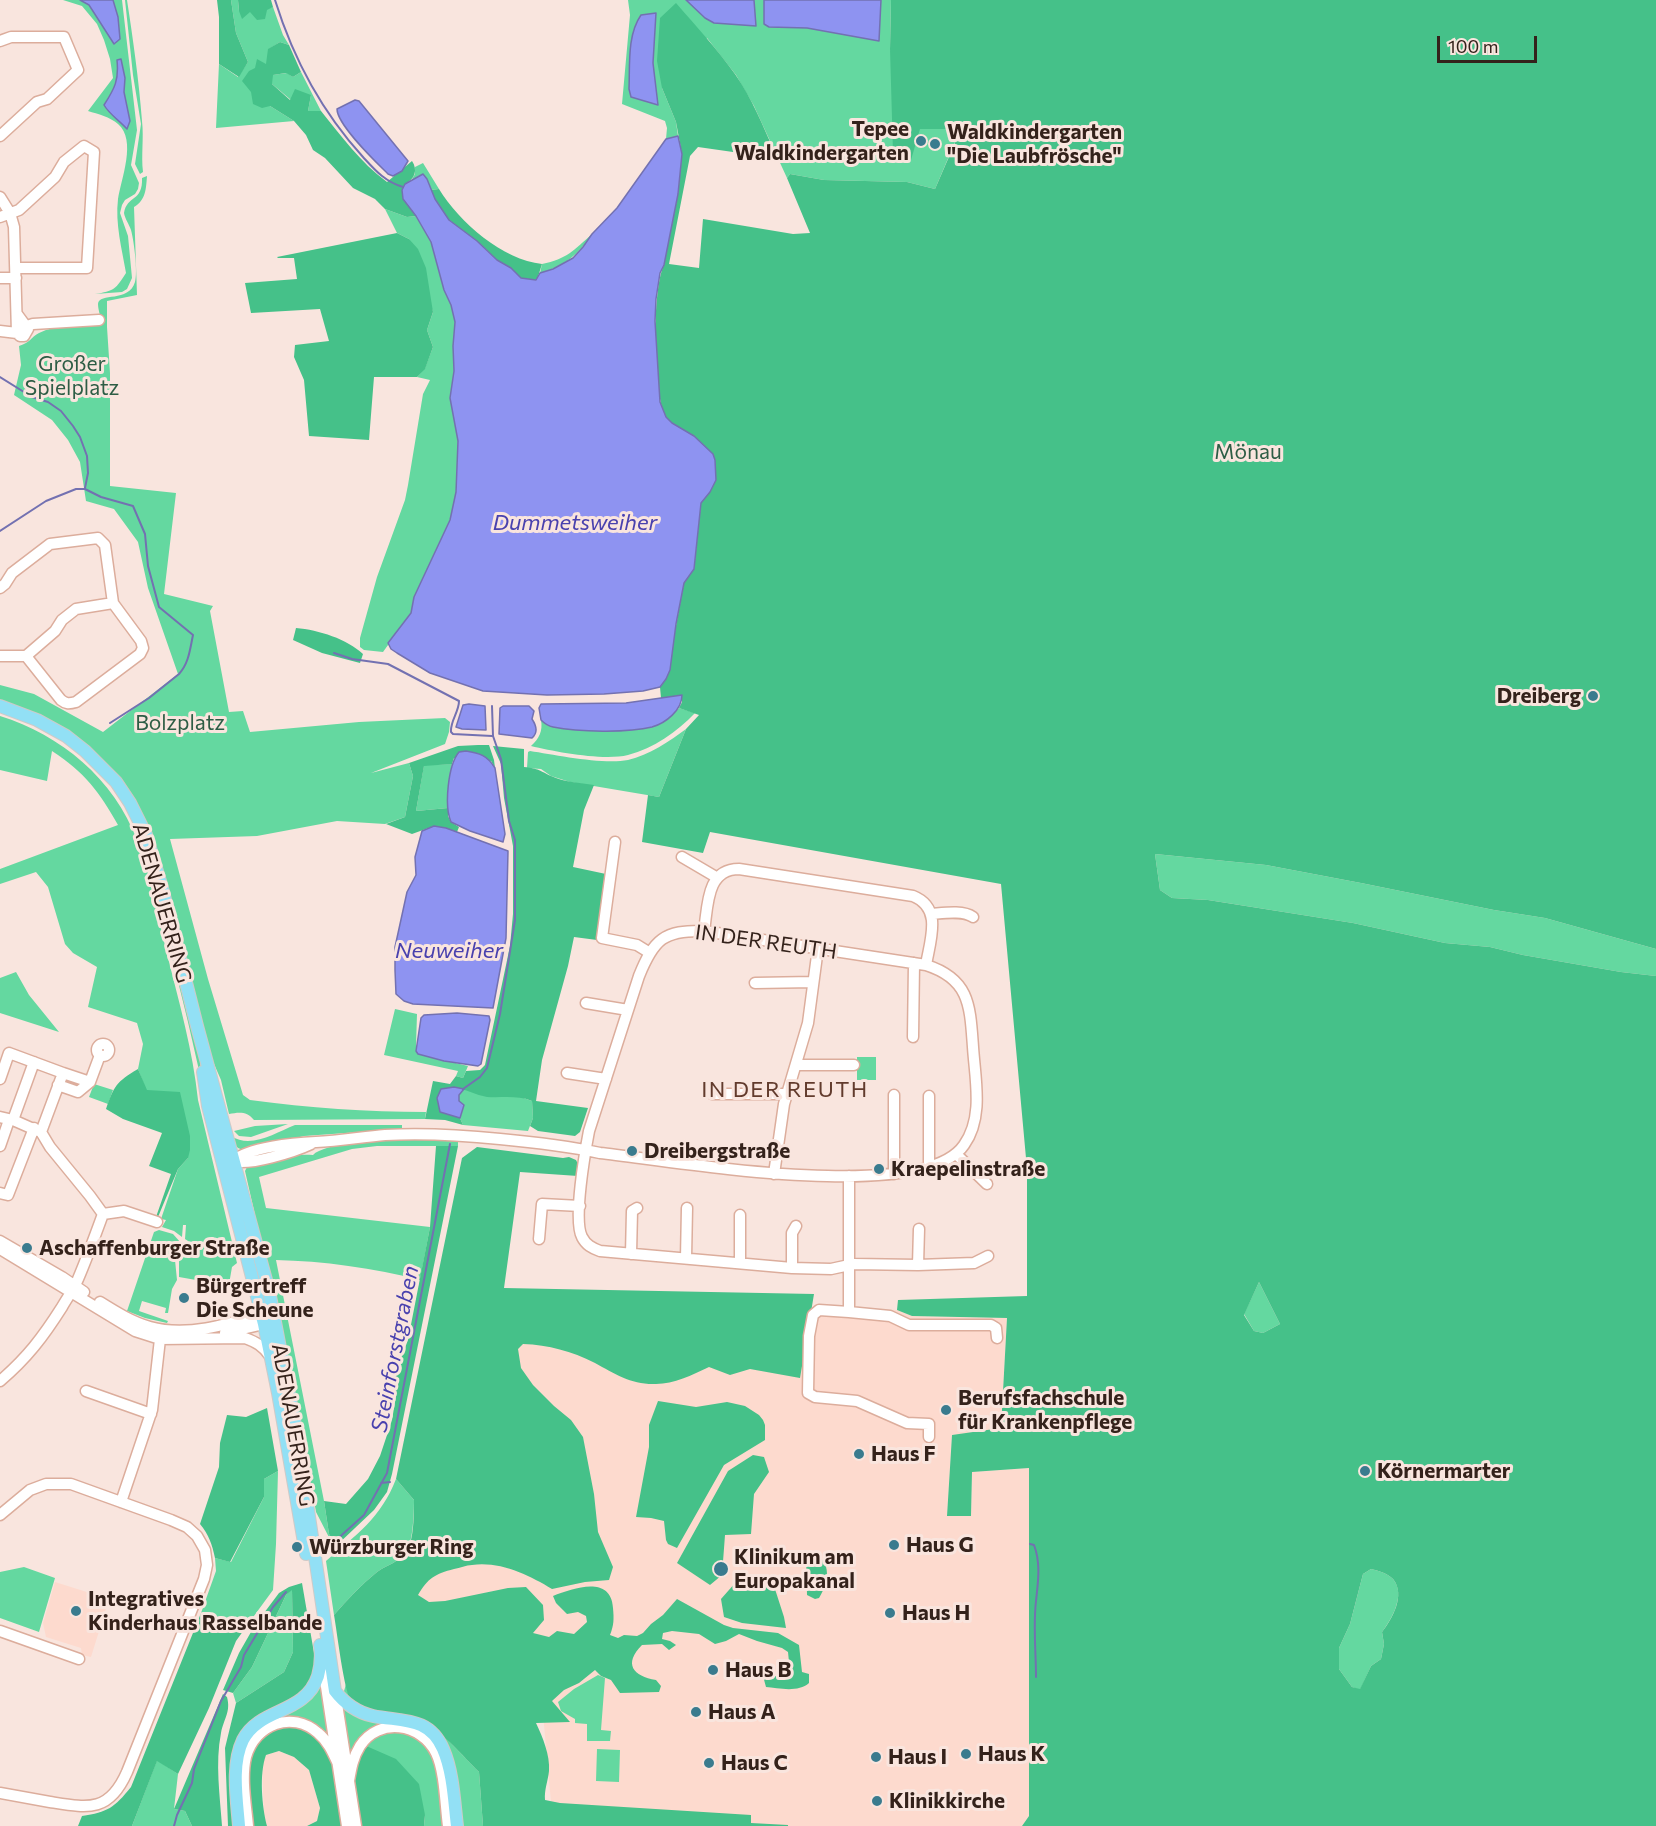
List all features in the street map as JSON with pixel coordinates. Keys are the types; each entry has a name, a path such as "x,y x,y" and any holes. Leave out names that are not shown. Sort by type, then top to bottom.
{"main road":[{"name":"ADENAUERRING","path":"0,705 37,720 66,736 97,761 116,782 130,803 146,836 162,888 197,1026 208,1106 264,1271 270,1356 311,1558"},
{"name":"ADENAUERRING","path":"267,1318 297,1436 322,1658"},
{"name":"ADENAUERRING","path":"314,1582 335,1691"},
{"path":"238,1826 236,1766 238,1753 247,1733 261,1720 304,1699 316,1682 322,1658"},
{"path":"335,1691 345,1702 366,1714 399,1718 425,1727 434,1735 443,1748 448,1764 457,1826"}],"street":[{"path":"0,41 11,37 64,37 78,70 47,99 37,102 0,136"},
{"path":"0,278 16,273 87,268 94,152 84,146 64,162 55,177 21,209 5,215"},
{"path":"0,197 5,215 14,228 17,333"},
{"path":"0,331 26,335 27,326 17,314"},
{"path":"27,326 99,320"},
{"path":"0,588 12,573 50,544 98,538 105,545 113,603 141,641 142,651 75,702 67,704 61,700 26,656"},
{"path":"0,656 26,656 76,609 113,603"},
{"path":"615,842 602,938 637,945 650,953"},
{"path":"682,857 716,877"},
{"path":"704,931 711,888 716,877 727,870 739,868 913,896 926,903 932,914 933,922 926,965"},
{"path":"932,914 961,913 973,917"},
{"name":"IN DER REUTH","path":"586,1150 589,1131 642,970 656,944 675,932 686,930 926,965 939,969 956,981 968,1000 970,1012 976,1113 971,1132 956,1154"},
{"path":"774,1174 787,1094 808,1023 818,948"},
{"path":"913,1038 914,963"},
{"path":"755,983 813,982"},
{"path":"586,1004 628,1010"},
{"path":"0,1079 3,1064 9,1053 90,1082"},
{"path":"58,1085 78,1092 90,1082 100,1055"},
{"path":"0,1146 7,1119 34,1062"},
{"path":"796,1065 854,1065"},
{"path":"567,1072 606,1079"},
{"path":"0,1193 8,1195 63,1073"},
{"path":"712,1094 787,1094"},
{"path":"894,1095 894,1174"},
{"path":"929,1096 929,1167"},
{"path":"7,1119 37,1130 103,1214"},
{"path":"228,1162 243,1154 292,1143 386,1135 439,1134 545,1143 712,1168 774,1174 849,1176 894,1174 929,1167 944,1162 956,1154 987,1184"},
{"path":"586,1150 579,1227 588,1246 600,1251 792,1268 974,1263 988,1256"},
{"path":"849,1176 849,1312"},
{"path":"539,1239 542,1204 580,1206"},
{"path":"631,1254 632,1210 637,1208"},
{"path":"686,1258 687,1208"},
{"path":"103,1214 124,1211 157,1222"},
{"path":"0,1381 21,1364 47,1331 73,1288 103,1214"},
{"path":"740,1215 740,1263"},
{"path":"792,1268 792,1233 796,1226"},
{"path":"918,1265 919,1229"},
{"path":"0,1241 73,1288 119,1323 135,1331 160,1339 245,1338 265,1348 270,1356"},
{"path":"0,1249 124,1317 159,1329 189,1330 267,1318"},
{"path":"929,1437 929,1424 907,1423 857,1401 815,1397 808,1393 809,1336 813,1315 819,1310 890,1316 909,1325 991,1325 996,1328 997,1338"},
{"path":"201,1339 267,1318"},
{"path":"121,1502 151,1414 160,1339"},
{"path":"86,1391 151,1414"},
{"path":"0,1515 30,1490 46,1484 71,1484 187,1527 197,1536 205,1550 207,1565 204,1579 127,1772 116,1792 99,1804 84,1807 0,1792"},
{"path":"0,1631 79,1659"},
{"name":"ADENAUERRING","path":"322,1658 337,1725"},
{"name":"ADENAUERRING","path":"335,1691 337,1725"},
{"path":"248,1826 246,1757 251,1745 264,1730 274,1723 296,1722 316,1731 327,1742 338,1764"},
{"path":"337,1725 338,1764 347,1826"},
{"path":"337,1725 356,1826"},
{"path":"349,1781 358,1748 371,1734 388,1727 409,1728 424,1737 437,1755 441,1768 448,1826"}],"shaded area":[{"name":"Klinikum am Europakanal","path":"440,1288 813,1299 812,1308 897,1310 912,1316 1007,1318 1001,1429 952,1435 947,1515 971,1516 972,1472 1029,1468 1029,1816 1022,1826 553,1824 540,1681 407,1669"},
{"name":"Integratives Kinderhaus Rasselbande","path":"55,1582 109,1599 91,1657 82,1655 81,1648 46,1637 43,1623"},
{"path":"279,1751 294,1757 309,1770 320,1808 317,1821 307,1826 267,1826 264,1816 262,1765 266,1755"}],"green space":[{"path":"63,0 122,0 137,130 131,165 139,183 135,194 125,200 120,213 128,236 132,278 127,289 122,292 95,294 114,288 126,273 117,218 127,149 124,131 115,122 88,111 113,78 110,59 97,24 82,6"},
{"path":"125,0 127,0 136,60 143,127 143,172 140,174 135,164 141,124"},
{"path":"217,0 231,0 236,33 248,62 239,77 219,64"},
{"path":"231,0 238,0 239,11 250,12 273,7 289,45 280,42 269,49 270,106 294,121 216,128 219,64 238,77 248,62 236,33"},
{"path":"238,0 271,0 273,7 267,10 265,19 257,20 250,12 242,19"},
{"path":"628,0 891,0 890,49 920,129 961,128 935,189 907,182 824,180 790,174 787,178 754,106 736,75 707,38 662,88 676,122 678,136 666,139 665,121 622,104 630,15"},
{"name":"Mönau","path":"891,0 1656,0 1656,949 1545,918 1361,883 1266,865 1155,854 1160,890 1172,898 1208,900 1353,923 1445,943 1490,947 1523,955 1656,976 1656,1826 1022,1826 1029,1816 1029,1468 972,1472 971,1516 947,1516 952,1435 1001,1428 1007,1318 912,1316 897,1310 898,1300 1027,1296 1027,1169 1001,884 710,832 703,853 642,842 648,795 659,797 686,729 699,715 679,708 682,695 661,698 660,687 666,679 684,583 694,569 701,503 713,486 694,436 676,427 667,419 662,407 656,367 657,296 678,194 682,154 676,122 662,88 657,61 660,18 676,3 706,38 741,83 775,153 733,152 698,147 690,156 669,264 699,268 703,219 793,234 810,233 787,178 790,174 824,180 907,182 935,189 961,129 920,129 911,160 901,162 893,153","holes":["1259,1282 1280,1324 1263,1333 1254,1331 1244,1315","1371,1569 1393,1579 1397,1585 1398,1599 1393,1614 1382,1632 1384,1644 1381,1659 1371,1666 1360,1689 1352,1687 1339,1669 1339,1648 1350,1624 1363,1574"]},
{"path":"280,42 289,45 301,72 293,77 286,73 273,75 272,84 290,100 295,89 311,95 308,111 321,111 360,158 387,182 412,161 415,174 405,184 403,199 416,216 407,217 385,209 375,199 353,188 325,158 313,150 306,135 294,121 270,106 262,108 253,104 251,92 242,81 249,71 255,68 257,59 266,64 268,49"},
{"path":"301,72 321,111 308,111 311,95 291,100 272,84 272,75 287,73 293,77"},
{"path":"423,163 439,189 431,190 427,179 411,181 415,174 415,167"},
{"path":"147,176 143,198 134,207 137,295 107,301 110,373 110,486 176,493 164,594 213,606 210,611 229,712 243,711 250,732 359,722 445,718 450,722 445,744 371,773 409,763 413,776 405,817 385,824 337,821 257,836 170,839 208,979 243,1095 250,1100 338,1109 426,1112 425,1119 254,1120 243,1113 229,1114 221,1080 208,1050 161,866 102,760 0,701 0,685 34,694 103,732 178,674 148,588 138,542 114,509 86,501 80,462 68,440 52,420 14,395 21,365 19,346 46,330 70,325 102,323 98,306 100,300 127,293 132,288 136,277 135,256 131,230 124,213 128,203 138,195 142,186 142,178"},
{"path":"439,189 458,214 483,237 512,255 542,264 537,280 521,278 449,220 431,190"},
{"path":"385,209 407,217 416,216 431,242 444,290 451,305 455,322 454,371 450,398 458,441 456,492 450,520 414,597 411,613 383,652 364,650 360,647 360,638 377,577 405,500 423,394 430,380 417,377 425,368 433,347 427,330 433,312 409,239 397,233"},
{"path":"397,233 409,239 418,249 426,268 433,312 427,330 433,347 425,369 417,377 374,377 369,440 309,436 304,380 294,357 295,345 329,341 320,309 251,313 245,283 297,279 294,258 277,257"},
{"path":"592,234 570,259 540,273 542,264 564,257"},
{"path":"296,628 323,633 349,644 363,654 360,663 322,653 293,640"},
{"path":"679,708 695,713 681,727 664,738 628,755 593,756 531,746 540,734 541,720 544,723 667,719"},
{"path":"0,716 44,735 83,762 114,798 137,840 150,882 185,1027 198,1100 237,1263 232,1267 228,1290 208,1290 209,1281 179,1277 179,1260 183,1245 188,1245 185,1239 186,1225 183,1225 182,1237 162,1227 166,1220 161,1219 178,1169 188,1158 146,1090 138,1069 143,1044 137,1023 88,1007 97,967 73,953 65,944 48,887 36,872 0,884 0,869 118,825 90,784 74,767 52,751 47,781 0,770"},
{"path":"686,729 659,797 570,782 551,776 541,769 527,768 530,751 593,760 628,760 666,743"},
{"path":"489,745 495,768 491,761 454,758 452,764 424,766 416,811 448,808 451,822 459,827 457,832 434,826 412,834 386,824 405,817 413,776 409,763 458,746"},
{"path":"493,746 524,749 524,767 536,769 561,780 594,785 584,810 573,867 606,874 597,940 574,937 542,1060 536,1101 588,1108 580,1132 575,1136 538,1131 530,1126 533,1118 532,1101 515,1097 487,1097 454,1087 452,1114 460,1118 463,1125 445,1120 425,1119 433,1081 450,1084 456,1076 463,1078 466,1071 480,1070 485,1065 510,946 513,914 513,846 504,798 501,764"},
{"path":"452,764 448,808 416,811 424,765"},
{"path":"143,840 200,1059 203,1097 188,1022 152,876 141,843"},
{"path":"1155,854 1266,865 1545,918 1656,949 1656,976 1523,955 1490,947 1445,943 1353,923 1208,900 1172,898 1160,890"},
{"path":"16,972 29,995 59,1032 0,1013 0,978"},
{"path":"395,1009 417,1014 418,1054 468,1066 463,1078 456,1076 458,1071 384,1055"},
{"path":"857,1057 876,1057 876,1080 857,1080"},
{"path":"138,1069 147,1090 180,1092 190,1136 188,1158 178,1169 158,1217 156,1217 171,1174 149,1166 162,1133 123,1119 106,1109 117,1085"},
{"path":"94,1084 113,1090 108,1104 89,1097"},
{"path":"464,1089 485,1096 521,1097 532,1101 533,1118 528,1131 463,1125 460,1118 464,1105 459,1101 459,1095"},
{"path":"288,1124 251,1137 239,1136 234,1131 255,1126"},
{"path":"295,1125 402,1125 402,1129 304,1136 247,1150 238,1148 231,1136 239,1140 255,1140"},
{"path":"397,1139 458,1140 458,1146 377,1146 352,1149 259,1177 266,1208 430,1227 420,1280 348,1266 276,1260 329,1534 336,1546 334,1547 316,1512 313,1495 310,1494 245,1171 247,1167 271,1160 296,1155 313,1155 340,1145"},
{"path":"436,1146 458,1146 392,1474 387,1492 374,1510 336,1546 329,1534 324,1501 346,1504 368,1479 380,1456 392,1420 396,1396 393,1379 408,1340 430,1227"},
{"path":"477,1147 569,1157 576,1160 578,1164 578,1176 520,1172 504,1288 814,1294 800,1378 750,1369 730,1375 709,1367 676,1381 647,1384 624,1378 569,1352 551,1347 523,1344 518,1349 521,1368 533,1385 571,1420 583,1437 594,1494 598,1532 613,1567 609,1580 552,1589 524,1574 504,1567 470,1565 437,1575 425,1584 418,1595 429,1602 445,1601 508,1588 526,1587 543,1605 544,1620 533,1633 549,1637 557,1631 574,1634 587,1622 586,1616 578,1612 567,1614 556,1603 553,1596 581,1588 599,1588 606,1591 611,1598 614,1619 610,1635 618,1638 643,1633 677,1599 724,1625 778,1633 799,1645 802,1672 809,1674 809,1683 799,1688 782,1689 766,1687 763,1676 784,1676 790,1672 788,1652 782,1648 739,1634 715,1644 699,1634 672,1631 663,1633 662,1639 676,1645 669,1650 662,1644 642,1645 636,1652 632,1663 633,1668 641,1676 656,1680 661,1686 659,1692 620,1693 611,1680 601,1676 595,1670 579,1683 564,1690 552,1701 570,1722 536,1723 548,1759 549,1771 545,1800 560,1803 751,1815 751,1823 788,1826 483,1826 479,1772 454,1746 435,1730 415,1718 400,1713 369,1712 354,1704 348,1695 334,1615 371,1577 400,1558 407,1550 411,1540 414,1500 396,1479 462,1158"},
{"path":"159,1230 173,1234 181,1243 175,1260 177,1280 172,1289 168,1313 165,1313 166,1308 142,1301 139,1311 168,1321 167,1323 127,1311 154,1232"},
{"path":"1259,1282 1280,1324 1263,1333 1254,1331 1244,1314"},
{"path":"658,1401 696,1407 727,1402 745,1406 759,1415 765,1425 765,1440 724,1465 677,1548 668,1544 666,1540 664,1521 636,1517 649,1447 649,1425"},
{"path":"267,1408 278,1471 264,1479 264,1497 230,1562 215,1558 210,1540 200,1524 219,1467 220,1443 227,1415 246,1417"},
{"path":"753,1455 764,1457 769,1472 754,1494 751,1534 725,1535 722,1575 710,1585 677,1563 728,1471"},
{"path":"278,1471 273,1590 251,1620 232,1623 201,1613 216,1571 215,1558 231,1562 264,1497 264,1479"},
{"path":"396,1479 414,1500 413,1526 409,1546 400,1558 365,1582 334,1615 326,1561 367,1525 383,1505"},
{"path":"806,1553 821,1558 827,1570 823,1591 819,1598 815,1599 807,1595"},
{"path":"24,1567 55,1578 39,1632 0,1618 0,1572"},
{"path":"1371,1569 1393,1579 1397,1585 1398,1599 1390,1620 1382,1632 1384,1644 1381,1659 1371,1666 1360,1690 1352,1687 1339,1669 1339,1648 1350,1624 1363,1574"},
{"path":"736,1582 774,1586 786,1628 742,1623 724,1617 721,1599"},
{"path":"302,1583 314,1653 315,1673 305,1691 253,1722 236,1826 228,1826 225,1748 236,1703 284,1672 293,1652 292,1590 286,1595 252,1667 233,1693 223,1690 239,1653 255,1625 279,1593"},
{"path":"292,1589 293,1652 284,1672 236,1703 233,1693 252,1667 286,1595"},
{"path":"201,1613 232,1623 251,1620 236,1641 209,1708 178,1774 157,1761 132,1826 78,1826 82,1816 110,1808 131,1787"},
{"path":"598,1675 605,1678 601,1730 611,1731 610,1741 587,1741 587,1724 575,1723 575,1719 561,1711 558,1702 574,1689"},
{"path":"321,1678 332,1744 273,1721"},
{"path":"346,1684 350,1700 380,1714 401,1713 440,1732 479,1772 483,1826 424,1826 425,1815 350,1760 341,1702"},
{"path":"223,1694 227,1697 228,1707 218,1756 222,1826 192,1826 185,1811 174,1809"},
{"path":"295,1725 313,1732 328,1753 331,1762 350,1760 364,1745 396,1759 419,1784 425,1815 424,1826 307,1826 317,1821 320,1808 309,1770 294,1757 279,1751 266,1755 262,1771 267,1826 251,1826 250,1768 258,1741 268,1731 281,1726"},
{"path":"597,1749 620,1750 619,1782 596,1781"},
{"path":"157,1760 178,1774 174,1809 185,1811 192,1826 132,1826"}],"water":[{"path":"80,0 113,0 118,17 120,39 114,44 89,5"},
{"path":"686,0 754,0 756,26 714,23 705,18"},
{"path":"764,0 881,0 879,41 807,28 769,27 764,24"},
{"path":"656,13 653,63 658,105 631,97 629,89 633,32 641,15"},
{"path":"121,59 130,121 127,129 104,105 115,84 117,60"},
{"path":"355,100 359,101 408,161 402,171 393,176 388,174 343,124 337,109"},
{"name":"Dummetsweiher","path":"678,136 682,154 678,194 656,299 655,321 660,402 666,417 672,423 694,436 713,454 716,480 701,503 694,569 684,583 670,670 666,679 660,687 643,691 547,695 483,691 430,673 391,649 388,643 411,613 414,597 450,520 456,492 458,441 450,398 454,371 455,322 431,242 403,199 402,190 405,184 423,174 435,199 449,220 521,278 536,280 540,273 573,258 617,208 666,139"},
{"path":"682,695 679,706 668,719 652,727 630,730 589,731 551,727 541,720 539,708 541,704 626,703"},
{"path":"463,705 485,706 486,730 456,727"},
{"path":"529,706 534,711 532,719 536,731 532,738 499,734 500,708"},
{"path":"466,751 482,755 495,768 505,834 503,842 451,822 448,796 452,766 459,752"},
{"name":"Neuweiher","path":"434,826 446,828 508,851 506,938 493,1008 413,1004 404,1001 396,994 395,947 407,892 416,875 415,857 422,831"},
{"path":"457,1013 489,1016 481,1064 478,1066 444,1061 418,1054 416,1051 421,1018 424,1015"},
{"path":"454,1087 464,1089 459,1095 459,1101 464,1105 460,1118 440,1112 437,1098 441,1089"}],"waterway":[{"name":"Steinforstgraben","path":"275,0 300,63 334,122 376,171 391,182 403,187"},
{"path":"0,377 32,397 48,402 61,411 73,426 87,456 88,473 85,488"},
{"path":"0,531 46,501 76,489 85,489 101,497 133,506 145,534 148,566 159,607 193,635 187,661 179,674 149,698 110,723"},
{"path":"334,653 352,659 388,664 459,701 451,728 453,734 492,736"},
{"name":"Steinforstgraben","path":"463,1089 480,1077 487,1068 500,1014 515,920 515,840 509,821 501,759 493,736 492,706"},
{"name":"Steinforstgraben","path":"334,1542 364,1515 387,1473 450,1144"},
{"name":"Steinforstgraben","path":"381,1483 390,1482"},
{"path":"1030,1544 1034,1545 1038,1566 1035,1620 1036,1677"},
{"name":"Steinforstgraben","path":"174,1826 221,1701 241,1667 244,1655 273,1607 286,1592"}],"place":[{"name":"Tepee Waldkindergarten","path":"921,141"},
{"name":"Waldkindergarten \"Die Laubfrösche\"","path":"935,144"},
{"name":"Dreiberg","path":"1593,696"},
{"name":"Dreibergstraße","path":"632,1151"},
{"name":"Kraepelinstraße","path":"879,1169"},
{"name":"Aschaffenburger Straße","path":"27,1248"},
{"name":"Bürgertreff Die Scheune","path":"184,1298"},
{"name":"Berufsfachschule für Krankenpflege","path":"946,1410"},
{"name":"Haus F","path":"859,1454"},
{"name":"Körnermarter","path":"1365,1471"},
{"name":"Haus G","path":"894,1545"},
{"name":"Würzburger Ring","path":"297,1547"},
{"name":"Klinikum am Europakanal","path":"721,1569"},
{"name":"Integratives Kinderhaus Rasselbande","path":"76,1611"},
{"name":"Haus H","path":"890,1613"},
{"name":"Haus B","path":"713,1670"},
{"name":"Haus A","path":"696,1712"},
{"name":"Haus K","path":"966,1754"},
{"name":"Haus I","path":"876,1757"},
{"name":"Haus C","path":"709,1763"},
{"name":"Klinikkirche","path":"877,1801"}],"district":[{"name":"IN DER REUTH","path":"785,1090"}],"park label":[{"name":"Großer Spielplatz","path":"72,376"},
{"name":"Bolzplatz","path":"180,723"}]}
